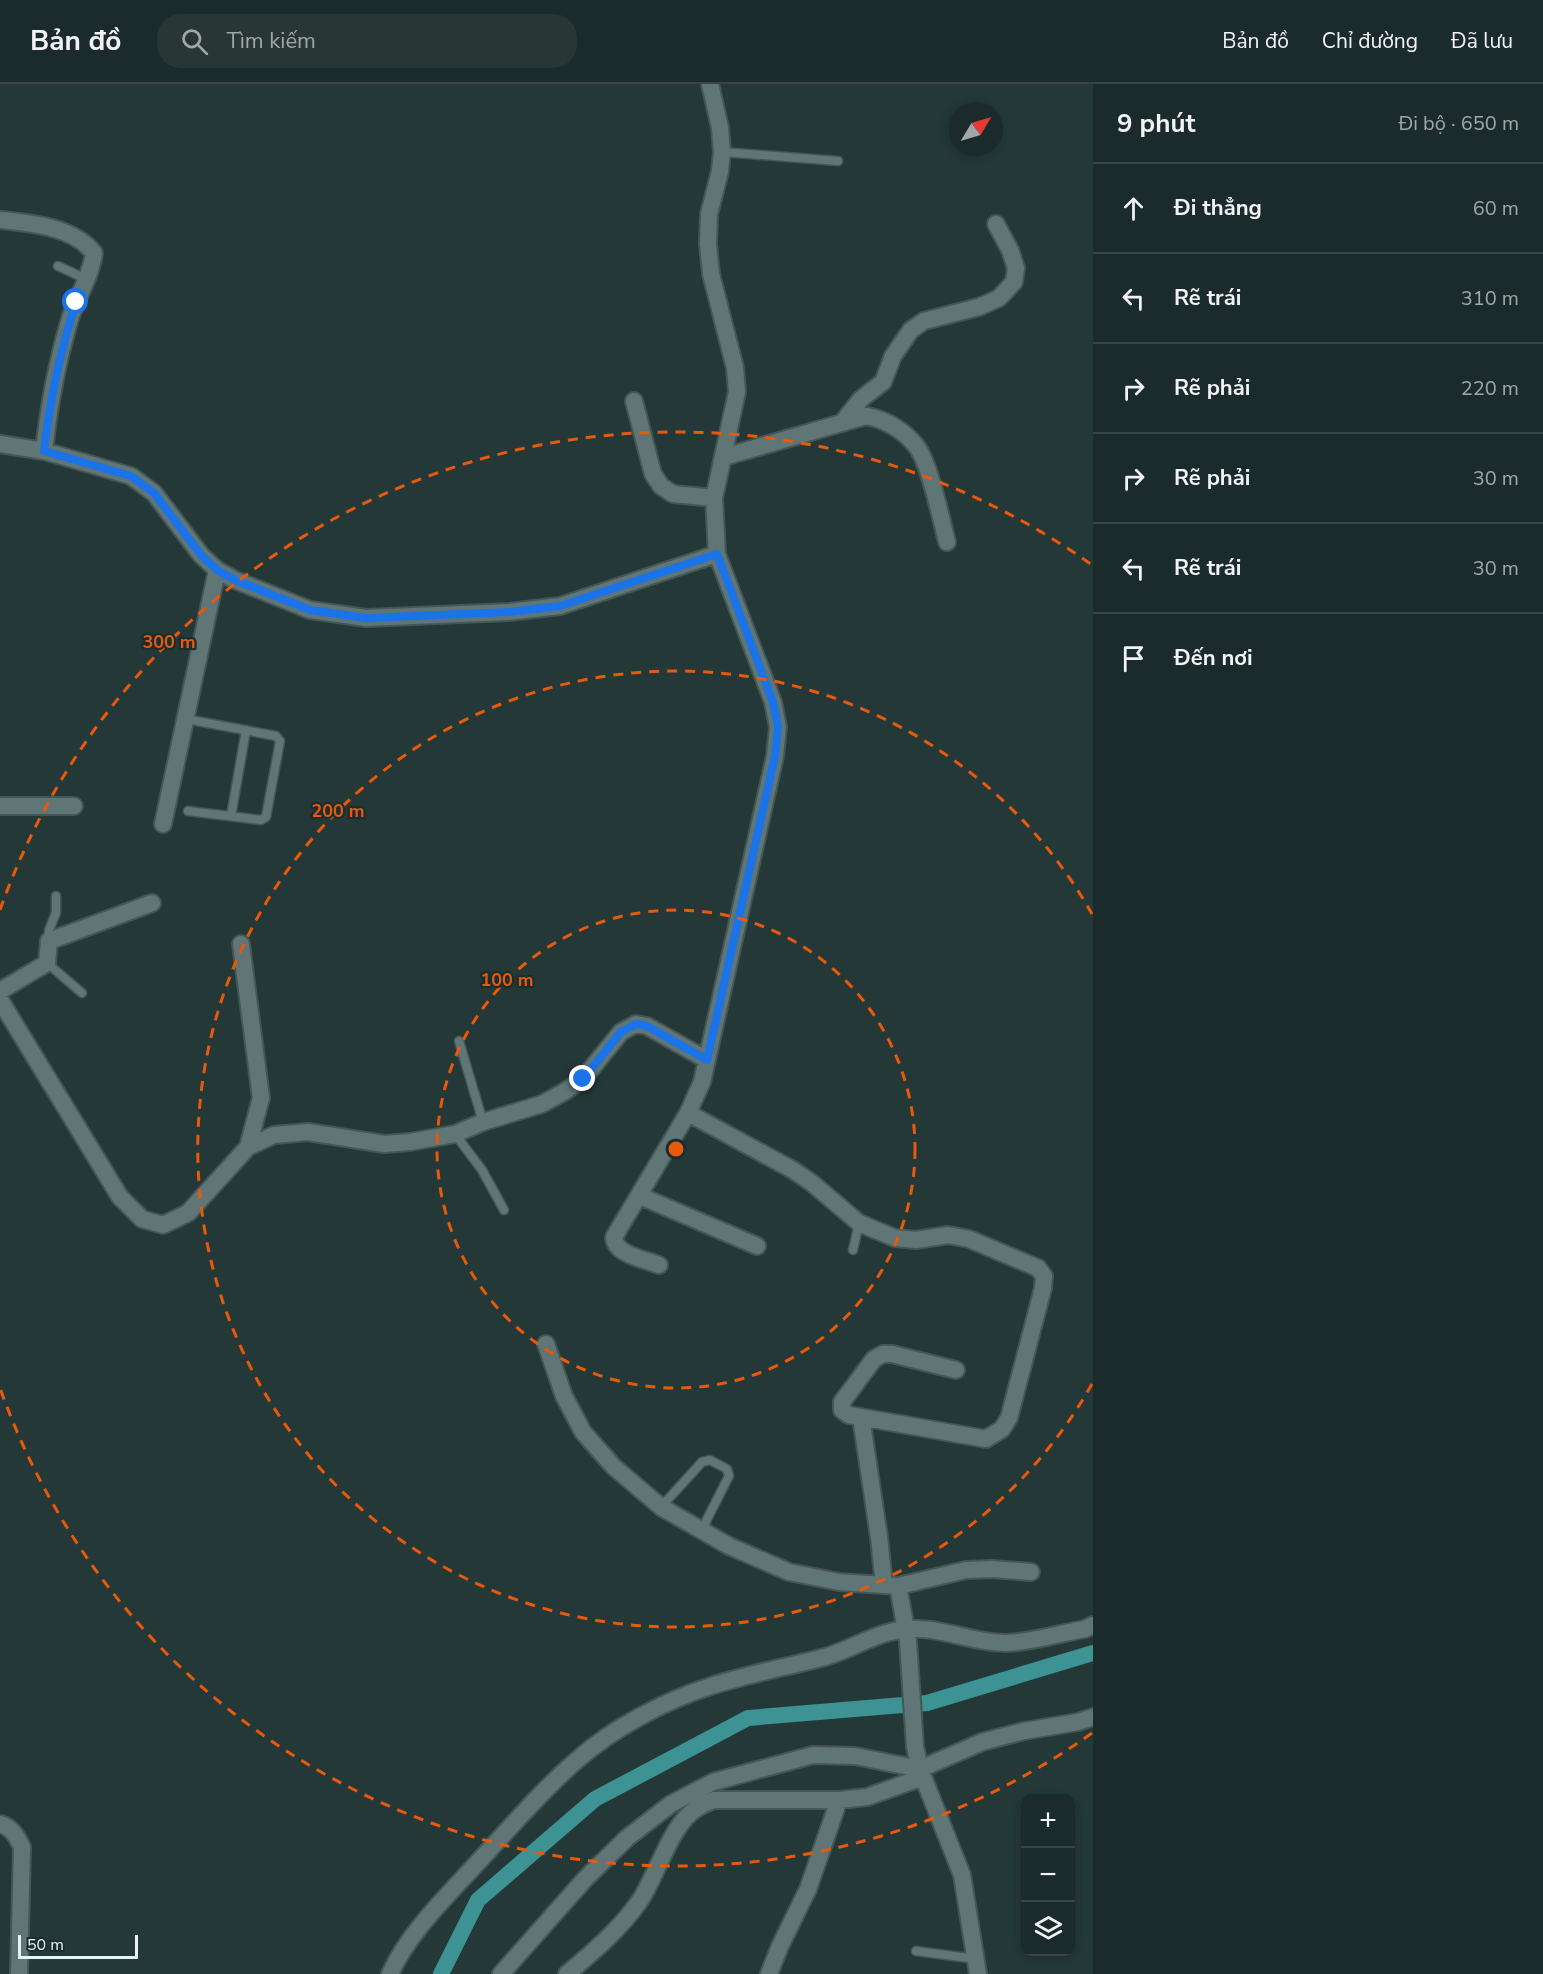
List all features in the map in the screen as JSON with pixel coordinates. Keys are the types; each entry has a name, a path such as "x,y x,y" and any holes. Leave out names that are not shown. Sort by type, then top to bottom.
{"street":[{"path":"659,1265 620,1250 615,1244 614,1237 688,1113 702,1082 775,756 778,727 773,702 717,554 714,498 737,392 735,368 711,273 708,244 709,214 720,171 722,152 720,128 710,84"},
{"path":"0,220 34,223 66,234 88,246 94,254 93,263 76,302 60,353 50,403 44,451"},
{"path":"842,423 861,399 883,382 893,356 911,330 924,321 979,307 999,298 1014,282 1016,268 1010,250 996,224"},
{"path":"634,401 653,474 661,486 673,494 714,498"},
{"path":"724,457 866,416 881,418 918,448 926,467 947,542"},
{"path":"0,444 44,451 131,476 154,493 201,555 217,570 235,580 310,610 366,618 510,612 560,606 717,554"},
{"path":"163,824 217,570"},
{"path":"0,806 74,806"},
{"path":"0,991 47,963 49,941 152,903"},
{"path":"241,944 261,1098 248,1147"},
{"path":"0,1000 120,1197 142,1219 163,1225 188,1213 248,1147 274,1136 308,1132 384,1144 455,1134 483,1122 542,1104 564,1092 583,1079 621,1032 636,1024 647,1026 707,1060"},
{"path":"688,1113 793,1170 859,1223 895,1238 916,1240 948,1235 969,1239 1038,1268 1044,1276 1043,1288 1009,1418 1002,1429 986,1439 861,1418 849,1415 842,1410 842,1402 874,1359 883,1354 892,1354 956,1370"},
{"path":"640,1196 757,1246"},
{"path":"546,1344 564,1396 583,1432 614,1467 661,1507 729,1546 789,1572 839,1582 891,1586 966,1570 992,1569 1030,1572"},
{"path":"861,1418 879,1537 891,1586 908,1635 915,1747 921,1773 962,1875 977,1967"},
{"path":"390,1974 394,1964 430,1914 539,1796 578,1759 629,1723 666,1704 710,1686 827,1656 880,1635 942,1632 1005,1643 1085,1629 1093,1625"},
{"path":"567,1974 622,1924 658,1870 676,1829 696,1809 714,1800 839,1800 867,1797 982,1742 1093,1717"},
{"path":"501,1974 585,1879 627,1838 671,1804 713,1782 813,1755 855,1756 921,1773"},
{"path":"769,1974 808,1889 839,1800"},
{"path":"0,1824 15,1833 22,1848 19,1973"}],"lane":[{"path":"722,152 838,161"},
{"path":"58,266 86,279"},
{"path":"186,719 276,736 280,741 266,816 261,820 188,811"},
{"path":"231,816 246,730"},
{"path":"49,941 56,913 56,896"},
{"path":"47,963 82,993"},
{"path":"459,1041 483,1122"},
{"path":"455,1134 482,1170 504,1210"},
{"path":"853,1250 859,1223"},
{"path":"661,1507 702,1462 710,1460 727,1469 729,1476 701,1531"},
{"path":"916,1951 977,1967"}],"waterway":[{"path":"441,1974 478,1900 595,1799 748,1718 927,1703 1093,1653"}],"route":[{"path":"76,302 60,353 50,403 44,451 131,476 154,493 201,555 217,570 235,580 310,610 366,618 510,612 560,606 717,554 773,702 778,727 775,756 707,1060 647,1026 636,1024 621,1032 583,1079"}]}
